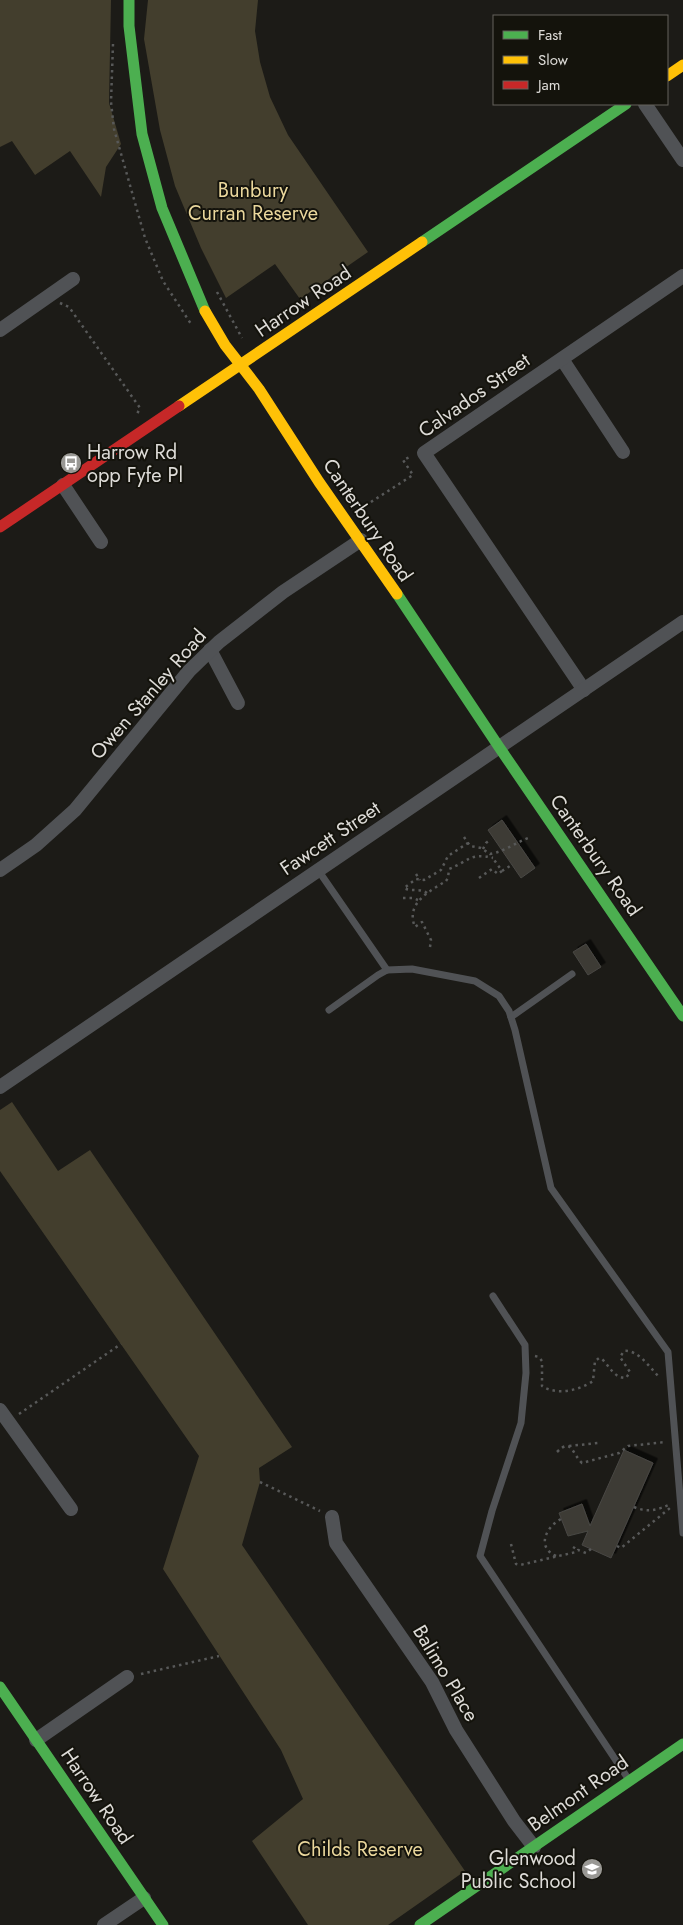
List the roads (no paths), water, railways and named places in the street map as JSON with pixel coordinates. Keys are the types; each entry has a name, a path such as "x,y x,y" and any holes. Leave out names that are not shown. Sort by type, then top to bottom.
{"street":[{"name":"Canterbury Road","path":"129,0 129,26 142,134 162,208 203,307 225,345 259,390 314,475 683,1016"},
{"path":"668,75 683,65"},
{"name":"Harrow Road","path":"0,527 625,105"},
{"path":"646,105 683,160"},
{"name":"Calvados Street","path":"584,690 424,453 683,276"},
{"path":"0,330 73,279"},
{"path":"562,359 623,452"},
{"path":"63,485 101,542"},
{"name":"Owen Stanley Road","path":"0,870 36,845 75,810 189,671 210,650 283,592 360,540"},
{"name":"Fawcett Street","path":"0,1087 683,622"},
{"path":"210,650 238,703"},
{"path":"4,1416 71,1509"},
{"name":"Balimo Place","path":"332,1517 336,1542 432,1682 456,1730 514,1822 534,1847"},
{"path":"36,1740 127,1677"},
{"name":"Harrow Road","path":"0,1687 163,1925"},
{"name":"Belmont Road","path":"420,1925 683,1744"},
{"path":"104,1925 144,1898"}],"lane":[{"path":"318,870 386,970"},
{"path":"329,1010 386,970 412,969 475,981 499,996 511,1017 551,1188 668,1352 683,1533"},
{"path":"511,1017 572,974"},
{"path":"493,1296 525,1345 526,1373 521,1423 492,1511 480,1556 629,1781"}],"place":[{"name":"Harrow Rd opp Fyfe Pl","path":"71,463"},
{"name":"Glenwood Public School","path":"592,1869"}],"park label":[{"name":"Bunbury Curran Reserve","path":"253,202"},
{"name":"Childs Reserve","path":"360,1849"}]}
